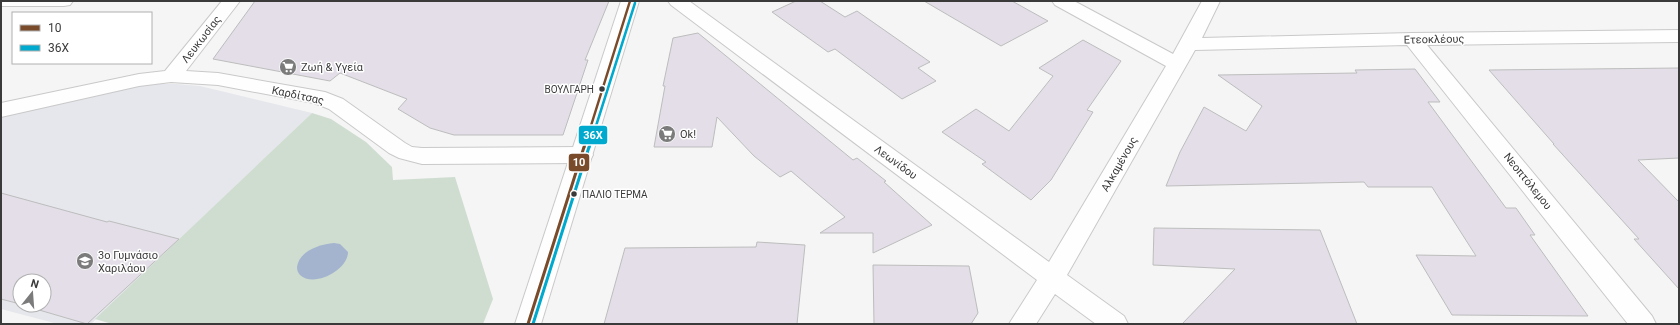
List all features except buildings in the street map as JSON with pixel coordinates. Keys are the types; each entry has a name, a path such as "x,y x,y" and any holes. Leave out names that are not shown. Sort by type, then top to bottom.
{"street":[{"path":"1,1 64,1"},
{"name":"Λευκωσίας","path":"171,76 231,1"},
{"path":"528,324 630,1"},
{"name":"Λεωνίδου","path":"677,1 1115,324"},
{"path":"1061,1 1177,64"},
{"name":"Αλκαμένους","path":"1022,324 1052,277 1189,44 1211,1"},
{"name":"Ετεοκλέους","path":"1189,44 1412,39 1679,36"},
{"name":"Νεοπτόλεμου","path":"1412,39 1643,324"},
{"name":"Καρδίτσας","path":"1,110 128,82 171,76 218,80 318,97 336,104 352,114 397,148 407,153 422,156 582,155"}],"shaded area":[{"path":"148,84 200,86 312,113 91,324 58,324 16,313 52,313 52,273 12,273 12,312 1,309 1,116"}],"green space":[{"path":"312,113 331,119 366,142 392,167 393,180 455,177 493,299 483,324 112,324 95,319"}],"water":[{"path":"334,243 340,244 348,252 347,259 337,271 321,278 313,279 300,275 297,267 299,261 306,253 311,249"}],"transit line":[{"name":"10","path":"528,324 630,1"},
{"name":"36Χ","path":"533,324 635,3"}],"place":[{"name":"Ζωή & Υγεία","path":"288,67"},
{"name":"ΒΟΥΛΓΑΡΗ","path":"602,89"},
{"name":"Ok!","path":"667,134"},
{"name":"ΠΑΛΙΟ ΤΕΡΜΑ","path":"574,194"},
{"name":"3ο Γυμνάσιο Χαριλάου","path":"85,261"}]}
